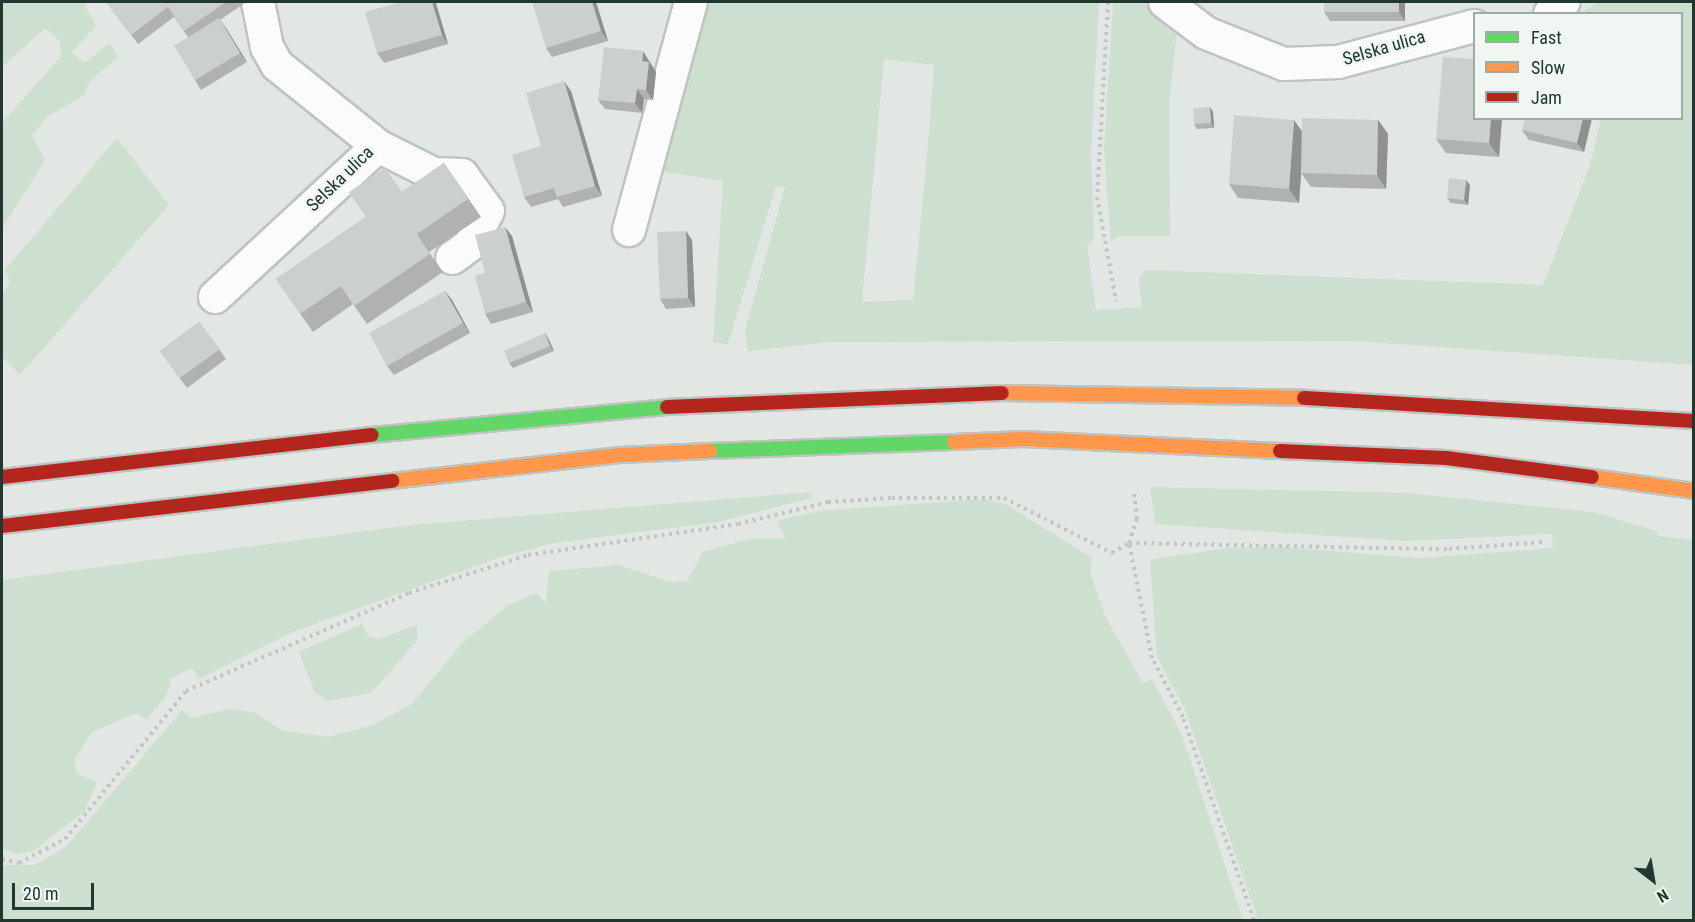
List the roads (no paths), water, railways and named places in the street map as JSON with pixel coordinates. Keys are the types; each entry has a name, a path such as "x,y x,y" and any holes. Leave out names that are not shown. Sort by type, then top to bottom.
{"highway":[{"path":"2,477 609,409 1013,393 1396,399 1694,420"},
{"path":"2,526 621,455 1023,439 1446,458 1694,491"}],"street":[{"name":"Selska ulica","path":"214,297 378,146 277,65 267,47 258,2"},
{"path":"629,230 691,2"},
{"name":"Selska ulica","path":"1165,2 1206,33 1284,64 1338,62 1473,26"},
{"path":"1552,12 1564,2"},
{"path":"378,146 434,174 462,175 488,211 470,245 452,258"}]}
